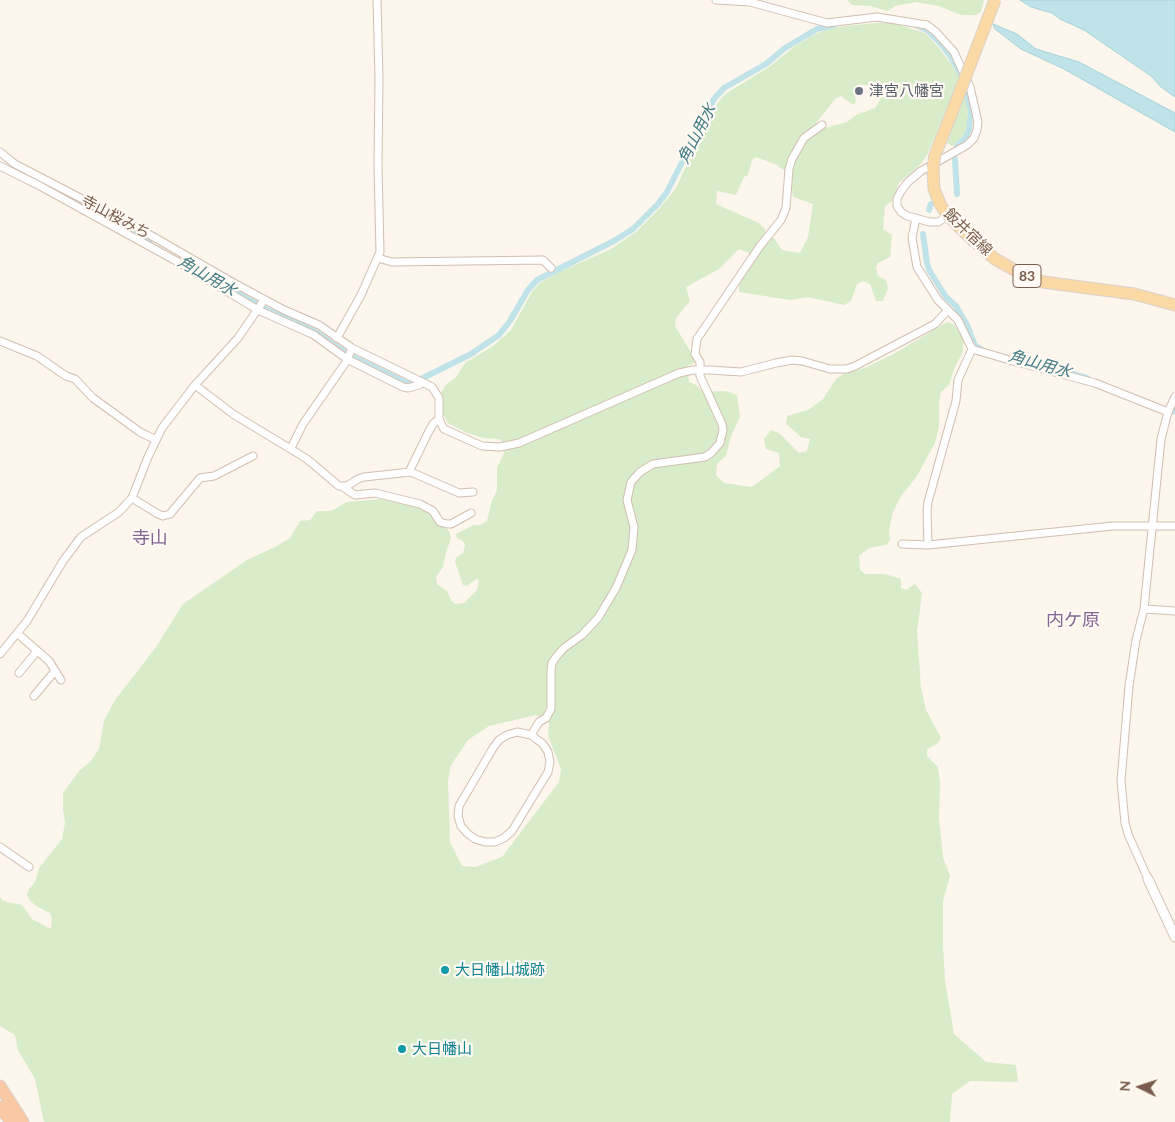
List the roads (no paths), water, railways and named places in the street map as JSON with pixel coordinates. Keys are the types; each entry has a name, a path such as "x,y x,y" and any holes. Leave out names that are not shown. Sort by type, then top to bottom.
{"highway":[{"path":"0,1086 23,1122"},
{"path":"0,1106 10,1122"}],"main road":[{"name":"飯井宿線","path":"995,0 935,155 933,168 934,189 940,204 948,216 966,234 995,258 1018,272 1055,284 1134,294 1175,305"}],"street":[{"path":"337,338 361,295 380,252 377,0"},
{"path":"716,0 750,2 827,23 877,17 927,25 936,32 954,52 970,87 978,122 977,130 974,138 967,145 922,171 908,182 897,199 897,206 901,212 916,218 938,222 948,216"},
{"path":"531,735 539,722 546,718 551,709 552,663 560,651 582,635 598,618 616,588 629,558 634,536 634,527 627,500 631,482 640,472 653,464 705,457 720,443 723,430 722,424 699,370 701,367 700,362 695,354 697,339 760,246 781,220 786,208 789,169 792,159 804,138 822,125"},
{"name":"寺山桜みち","path":"0,152 15,164 138,228 232,282 261,305"},
{"path":"0,166 261,305 404,387 408,388 419,385 418,380"},
{"path":"916,218 912,246 918,267 931,290 963,327 972,348 958,380 956,402 928,502 928,546"},
{"path":"378,258 392,262 543,260 551,268"},
{"path":"261,305 319,325 337,338 349,354 418,380 432,388 438,398 439,419 444,429 472,443 490,447 510,446 519,443 679,373 699,370 741,372 776,362 792,360 830,369 847,369 935,324 948,310"},
{"path":"0,654 18,634 81,537 119,512 132,498 156,440 171,415 195,385 233,344 261,305"},
{"path":"0,340 37,356 66,376 75,379 101,404 140,432 156,440"},
{"path":"972,348 1089,381 1168,412"},
{"path":"291,448 303,424 349,354"},
{"path":"195,385 233,414 291,448 339,486 355,495 375,493 420,504 433,510 440,522 447,524 451,524 471,513"},
{"path":"1175,396 1168,412 1161,439 1144,608 1136,640 1129,686 1120,781 1128,834 1175,938"},
{"path":"409,472 433,424 439,419"},
{"path":"132,498 158,514 163,516 170,514 200,478 214,476 252,456"},
{"path":"343,487 364,478 409,472 459,493 473,492"},
{"path":"902,544 928,546 1114,526 1175,526"},
{"path":"1144,608 1175,611"},
{"path":"18,634 49,661 61,680"},
{"path":"19,673 37,651"},
{"path":"34,696 55,670"},
{"path":"516,732 531,735 543,744 548,752 550,762 548,772 512,831 504,838 495,842 484,842 475,839 461,826 458,816 462,798 499,740 516,732"},
{"path":"0,847 30,867"}],"water":[{"path":"1020,0 1175,0 1175,97 1161,87 1151,76 1084,30 1060,19 1052,13 1031,7"},
{"path":"993,24 1017,34 1036,49 1079,62 1175,113 1175,132 1064,69 1021,49 995,29"}],"waterway":[{"name":"角山用水","path":"423,378 471,354 499,335 510,321 528,290 537,280 614,241 633,229 667,192 714,99 724,88 766,64 785,48 817,29 834,25"},
{"name":"角山用水","path":"916,25 927,30 941,44 962,76 971,111 969,130 965,138 957,146"},
{"name":"角山用水","path":"955,159 957,194"},
{"name":"角山用水","path":"70,199 149,242"},
{"name":"角山用水","path":"929,210 931,204"},
{"name":"角山用水","path":"923,234 929,270 946,297 956,306 968,327 975,346 981,349"},
{"name":"角山用水","path":"227,287 267,310 314,331 347,354 408,384 414,382"},
{"name":"角山用水","path":"1056,369 1087,378"}],"place":[{"name":"津宮八幡宮","path":"859,91"},
{"name":"大日幡山城跡","path":"445,970"},
{"name":"大日幡山","path":"402,1049"}],"district":[{"name":"寺山","path":"150,538"},
{"name":"内ケ原","path":"1073,620"}]}
